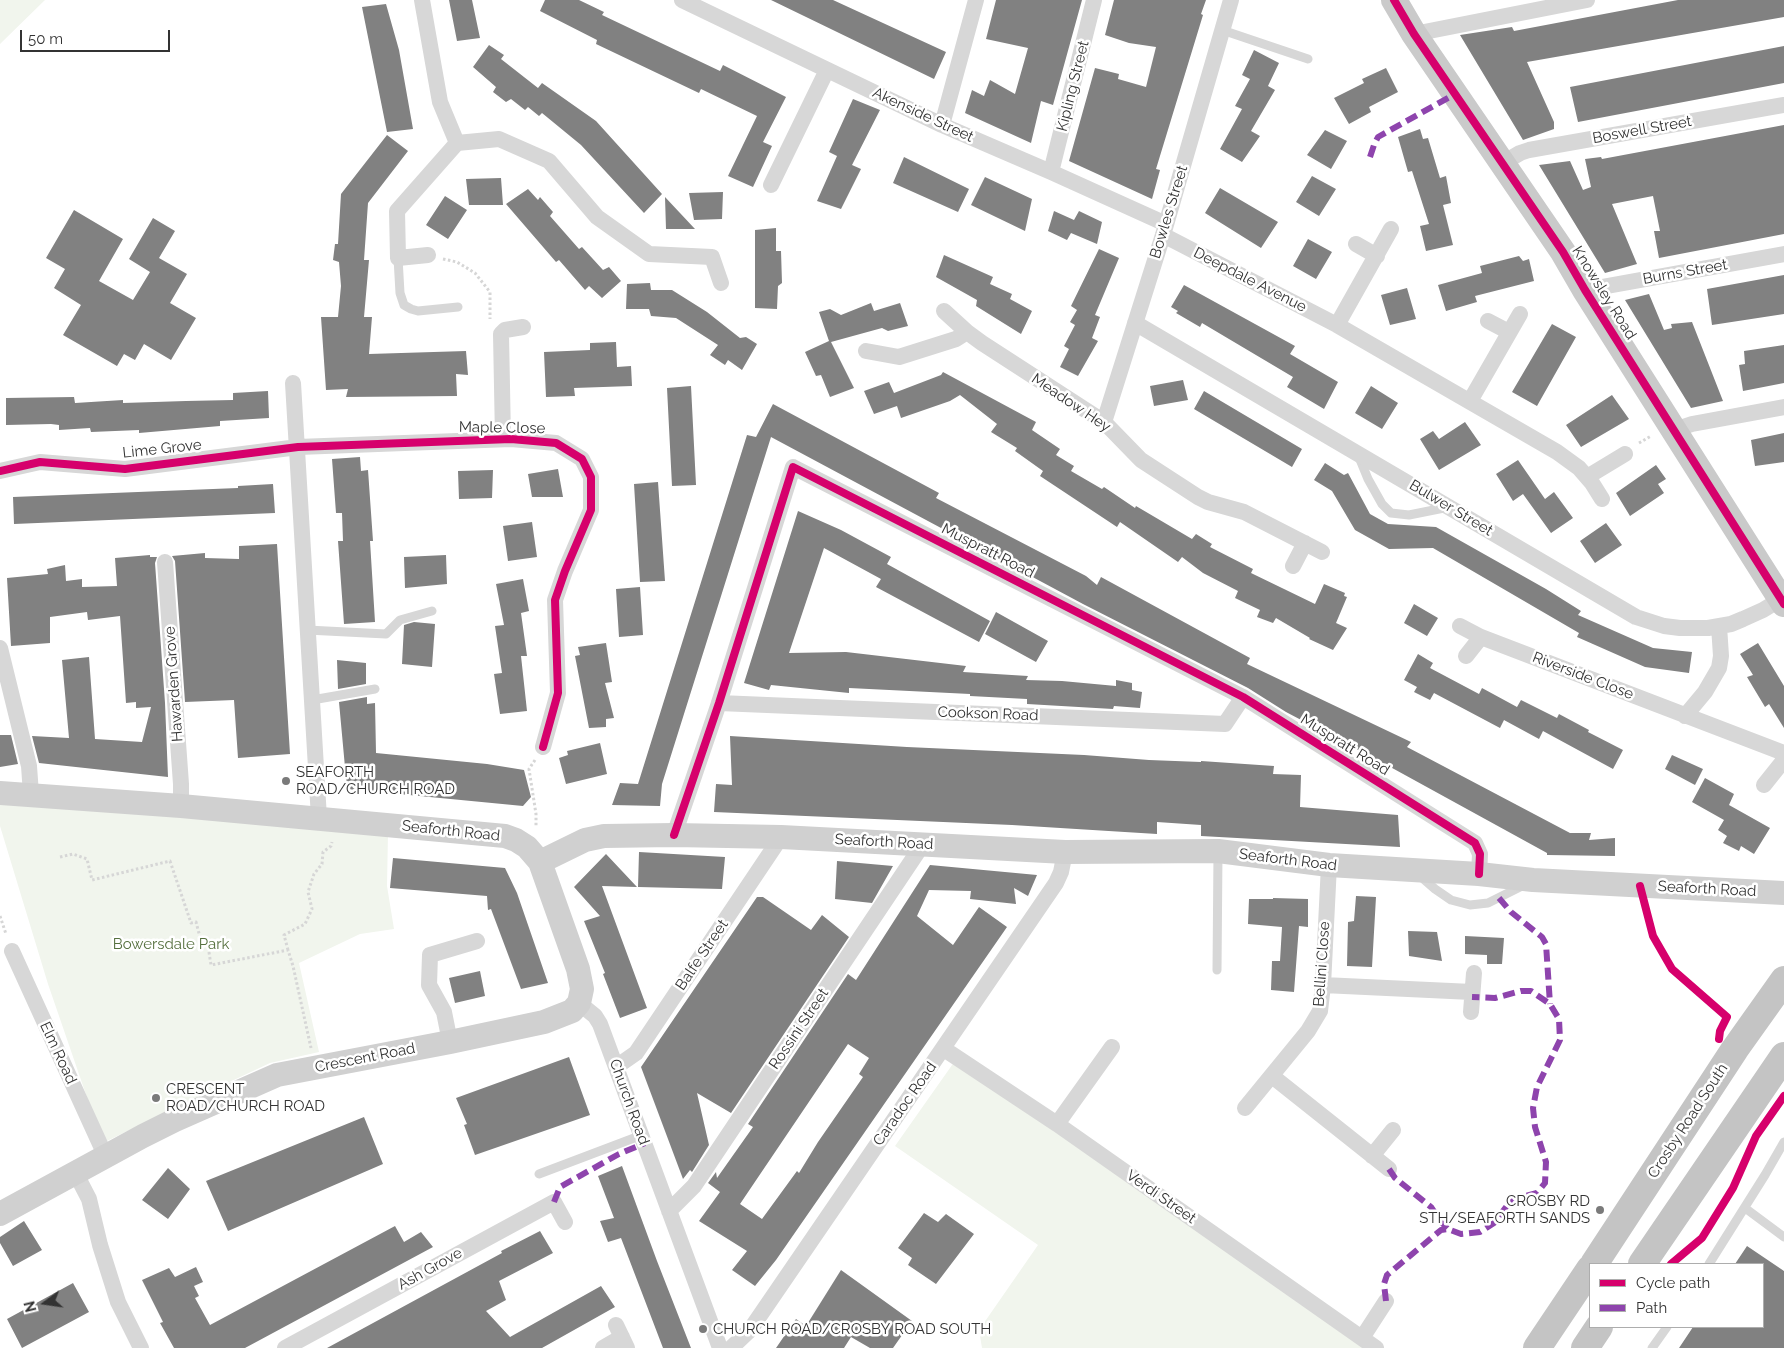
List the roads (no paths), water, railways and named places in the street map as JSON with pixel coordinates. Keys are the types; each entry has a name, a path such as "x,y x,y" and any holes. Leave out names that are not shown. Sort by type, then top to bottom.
{"highway":[{"name":"Crosby Road South","path":"1595,1263 1735,1049 1784,980"},
{"path":"1643,1263 1784,1056"},
{"path":"1537,1348 1589,1270"},
{"path":"1585,1348 1599,1328"}],"main road":[{"name":"Knowsley Road","path":"1394,0 1414,34 1563,252 1585,290 1782,602"},
{"name":"Seaforth Road","path":"0,793 181,806 505,836 516,840 537,859 594,837 674,834 781,837 1065,852 1218,851 1329,865 1479,874 1533,880 1784,893"},
{"path":"537,859 578,969 582,989 579,1003"},
{"name":"Crescent Road","path":"0,1214 105,1155 175,1120 277,1075 544,1022 566,1015 579,1003"}],"street":[{"path":"422,0 440,102 457,143"},
{"name":"Akenside Street","path":"682,0 942,125 1051,172 1165,229"},
{"path":"942,125 976,0"},
{"name":"Kipling Street","path":"1051,172 1094,0"},
{"name":"Bowles Street","path":"1104,422 1165,229 1231,0"},
{"path":"1414,34 1587,0"},
{"path":"771,185 827,70"},
{"name":"Boswell Street","path":"1503,163 1529,150 1784,105"},
{"path":"428,255 398,258 397,211 457,143 498,139 549,160 597,217 649,254 712,257 721,283"},
{"name":"Deepdale Avenue","path":"1165,229 1337,324 1558,452 1587,477 1602,499"},
{"path":"1337,324 1391,229"},
{"path":"1356,244 1377,256"},
{"name":"Burns Street","path":"1585,290 1784,254"},
{"name":"Meadow Hey","path":"944,311 967,332 1104,422 1140,460 1198,497 1208,502 1244,512 1322,552"},
{"path":"1470,401 1520,314"},
{"path":"1488,321 1509,332"},
{"name":"Bulwer Street","path":"1135,323 1636,617 1664,626 1680,628 1719,626 1754,615 1782,602"},
{"path":"503,439 502,334 505,330 523,327"},
{"path":"866,351 899,357 956,339 967,332"},
{"path":"293,383 319,818"},
{"path":"1674,430 1692,424 1784,407"},
{"name":"Maple Close","path":"298,447 503,439 556,443 582,458 591,477 591,510 555,600 558,693 543,747"},
{"name":"Lime Grove","path":"0,471 40,462 125,469 298,447"},
{"path":"1587,477 1625,454"},
{"name":"Muspratt Road","path":"674,834 719,703 793,466 1243,698 1475,843 1480,854 1479,874"},
{"path":"1293,566 1305,543"},
{"name":"Hawarden Grove","path":"165,562 181,806"},
{"name":"Riverside Close","path":"1460,626 1480,637 1784,753"},
{"path":"1685,716 1705,692 1719,668 1721,656 1719,626"},
{"path":"1466,656 1480,637"},
{"path":"0,648 28,757 31,794"},
{"name":"Cookson Road","path":"719,703 1225,724 1243,698"},
{"path":"1764,785 1784,760"},
{"name":"Balfe Street","path":"616,1067 636,1052 781,837"},
{"name":"Rossini Street","path":"669,1211 694,1186 923,844"},
{"name":"Caradoc Road","path":"731,1348 750,1330 1056,883 1062,872 1065,852"},
{"name":"Bellini Close","path":"1246,1108 1317,1017 1321,1004 1323,985 1329,865"},
{"path":"450,1042 444,1012 429,985 430,954 476,941"},
{"name":"Elm Road","path":"12,951 105,1155"},
{"path":"1471,1012 1474,973"},
{"path":"1323,985 1472,992"},
{"name":"Church Road","path":"579,1003 595,1016 600,1024 720,1348"},
{"path":"1057,1124 1112,1047"},
{"name":"Verdi Street","path":"944,1049 1057,1124 1376,1348"},
{"path":"1272,1076 1390,1169"},
{"path":"1372,1156 1393,1130"},
{"path":"75,1172 89,1199 100,1245 114,1289 126,1320 141,1348"},
{"name":"Ash Grove","path":"285,1348 554,1202 565,1222"},
{"path":"1362,1338 1386,1301"},
{"path":"603,1348 622,1337"}],"lane":[{"path":"1222,30 1308,59"},
{"path":"398,258 400,293 404,305 418,311 458,307"},
{"path":"1358,453 1368,479 1382,504 1391,513 1409,516 1450,507"},
{"path":"307,630 386,634 400,620 432,611"},
{"path":"312,700 375,689"},
{"path":"1217,970 1218,851"},
{"path":"1413,870 1451,900 1470,905 1488,903 1533,880"},
{"path":"539,1174 642,1136"},
{"path":"1710,1263 1784,1142"},
{"path":"1745,1208 1784,1237"},
{"path":"1652,1348 1666,1328"}],"place":[{"name":"SEAFORTH ROAD/CHURCH ROAD","path":"286,781"},
{"name":"CRESCENT ROAD/CHURCH ROAD","path":"156,1098"},
{"name":"CROSBY RD STH/SEAFORTH SANDS","path":"1600,1210"},
{"name":"CHURCH ROAD/CROSBY ROAD SOUTH","path":"703,1329"}],"park label":[{"name":"Bowersdale Park","path":"171,944"}]}
